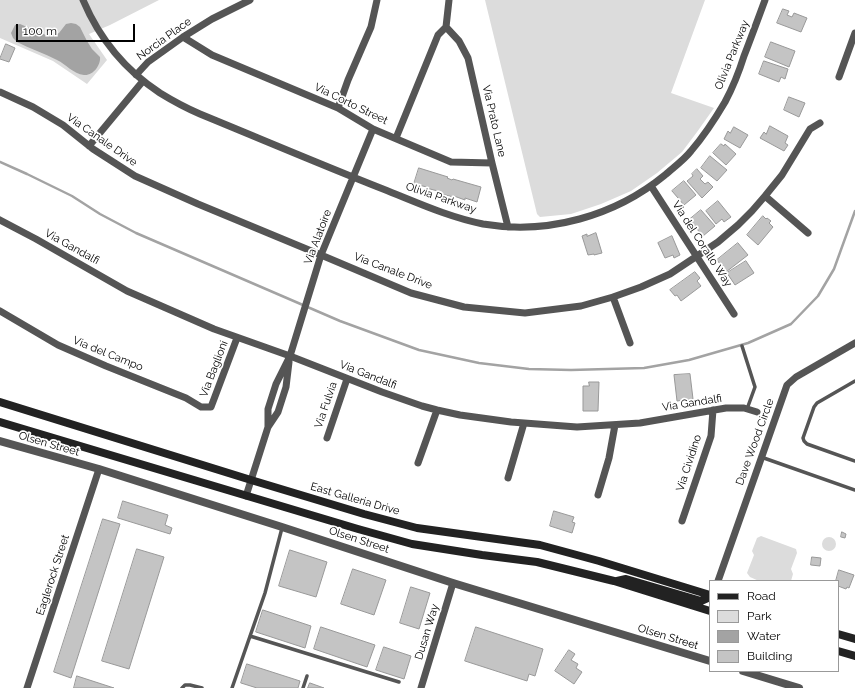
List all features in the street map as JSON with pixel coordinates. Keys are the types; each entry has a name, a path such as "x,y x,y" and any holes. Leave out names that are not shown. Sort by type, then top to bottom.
{"main road":[{"name":"East Galleria Drive","path":"0,402 364,514 417,528 540,545 599,561 709,596"},
{"path":"0,422 412,544 537,562 614,581 709,611"},
{"path":"614,581 626,579 701,601 709,597"},
{"path":"839,634 855,639"},
{"path":"839,651 855,656"}],"street":[{"name":"Olivia Parkway","path":"83,0 94,22 116,54 136,75 178,104 353,178 455,217 484,224 508,227 544,226 583,219 624,202 651,186 680,163 691,151 726,100 736,80 765,0"},
{"name":"Norcia Place","path":"136,75 148,62 183,37 212,19 250,0"},
{"path":"338,108 348,80 371,27 377,0"},
{"path":"396,138 438,35 446,27 449,0"},
{"name":"Via Prato Lane","path":"446,27 459,40 468,58 508,227"},
{"path":"839,77 855,33"},
{"name":"Via Corto Street","path":"183,37 212,55 338,108 373,129 451,162 492,163"},
{"path":"89,146 143,80"},
{"name":"Via Canale Drive","path":"0,92 33,107 63,125 89,146 135,176 198,204 411,293 464,307 525,312 581,306 613,297 670,274 718,242 738,225 782,175 810,129 820,123"},
{"name":"Via Alatoire","path":"246,496 268,426 268,409 276,384 290,356 321,255 373,129"},
{"name":"Via del Corallo Way","path":"651,186 734,314"},
{"path":"765,196 808,233"},
{"name":"Via Gandalfi","path":"0,220 127,291 237,338 290,356 347,379 422,406 460,415 511,422 577,427 640,423 726,408 744,408 756,412"},
{"path":"613,297 630,343"},
{"name":"Via del Campo","path":"0,311 58,345 186,398 201,407 211,407"},
{"name":"Via Baglioni","path":"211,407 237,338"},
{"name":"Dave Wood Circle","path":"718,580 787,385 796,377 855,343"},
{"name":"Via Alatoire","path":"268,426 278,412 286,387 290,356"},
{"name":"Via Fulvia","path":"327,438 347,379"},
{"path":"418,463 438,410"},
{"name":"Via Cividino","path":"682,521 711,436 713,410"},
{"path":"508,478 524,423"},
{"path":"598,495 609,458 615,425"},
{"name":"Olsen Street","path":"0,441 99,469 453,583 709,661"},
{"name":"Eaglerock Street","path":"27,688 99,469"},
{"name":"Dusan Way","path":"421,688 453,583"},
{"path":"745,672 799,688"}],"lane":[{"path":"742,346 755,387 747,410"},
{"path":"855,381 817,403 814,407 803,438 807,444 855,461"},
{"path":"762,457 855,490"},
{"path":"232,688 265,593 282,527"},
{"path":"250,636 399,682"},
{"path":"303,688 307,676"},
{"path":"182,688 184,685 202,688"}],"green space":[{"path":"0,0 159,0 89,34 107,60 87,84 53,61 0,38"},
{"path":"485,0 705,0 671,93 714,108 682,152 657,173 631,191 601,204 571,214 540,217 537,214"},
{"path":"761,536 796,549 797,553 791,569 793,574 791,580 757,580 750,577 747,573 754,555 752,551 757,538"},
{"path":"829,537 834,539 836,544 834,549 829,551 824,549 822,544 824,539"}],"water":[{"path":"71,23 80,27 92,49 100,57 98,66 90,74 84,75 76,73 57,60 17,42 11,33 15,25 20,24 48,36 53,36 59,33 66,24"}],"building":[{"path":"783,9 789,11 787,15 792,17 794,13 807,18 801,32 777,23"},
{"path":"771,42 795,51 789,67 765,57"},
{"path":"6,44 15,48 9,62 0,59"},
{"path":"764,61 788,69 785,79 781,77 779,82 759,74"},
{"path":"789,97 805,103 799,117 784,110"},
{"path":"770,126 788,136 785,143 788,145 784,151 760,138 764,132 766,134"},
{"path":"734,127 748,135 740,148 724,139 728,131 730,133"},
{"path":"721,144 724,146 725,144 736,154 726,165 713,153"},
{"path":"710,156 727,170 717,181 701,168"},
{"path":"419,168 448,177 447,178 452,180 453,179 481,187 477,202 438,193 438,191 414,184"},
{"path":"697,169 703,176 700,179 705,184 708,182 713,187 702,198 687,181 693,176 692,174"},
{"path":"684,181 696,195 684,205 672,191"},
{"path":"718,201 731,217 724,222 722,219 716,224 706,211"},
{"path":"701,210 715,226 703,236 689,220"},
{"path":"763,216 771,221 769,223 773,227 758,245 747,235"},
{"path":"596,233 602,253 588,255 582,236"},
{"path":"672,236 680,255 674,258 673,255 665,258 658,243"},
{"path":"738,243 748,255 726,272 717,260"},
{"path":"746,261 754,273 735,285 727,273"},
{"path":"695,272 700,278 697,281 701,286 681,301 677,295 675,296 670,290"},
{"path":"690,374 693,399 677,401 674,375"},
{"path":"589,382 599,382 598,411 583,411 583,386 589,386"},
{"path":"123,501 168,515 165,525 172,528 170,534 118,518"},
{"path":"554,511 574,517 572,522 575,523 572,533 550,526"},
{"path":"103,519 120,524 71,678 54,672"},
{"path":"842,532 846,534 845,538 841,537"},
{"path":"137,549 164,557 129,669 102,661"},
{"path":"290,550 327,562 316,597 279,586"},
{"path":"812,557 821,558 820,566 811,565"},
{"path":"353,569 386,580 374,615 341,604"},
{"path":"839,570 854,575 849,588 847,587 846,589 839,586 839,580 836,580"},
{"path":"411,587 430,593 419,629 400,623"},
{"path":"263,610 311,626 305,648 256,632"},
{"path":"321,627 375,645 367,667 314,649"},
{"path":"476,627 543,649 535,676 529,674 527,681 465,661"},
{"path":"384,647 411,656 404,679 376,670"},
{"path":"569,650 575,654 571,660 578,664 576,668 582,672 574,684 555,671"},
{"path":"247,664 300,681 298,688 257,688 241,683"},
{"path":"77,676 114,688 74,688"},
{"path":"310,683 324,688 308,688"}],"waterway":[{"path":"0,162 72,196 100,214 136,233 340,321 419,350 479,363 529,369 571,370 644,368 689,360 748,343 791,324 818,296 834,269 855,211"}]}
